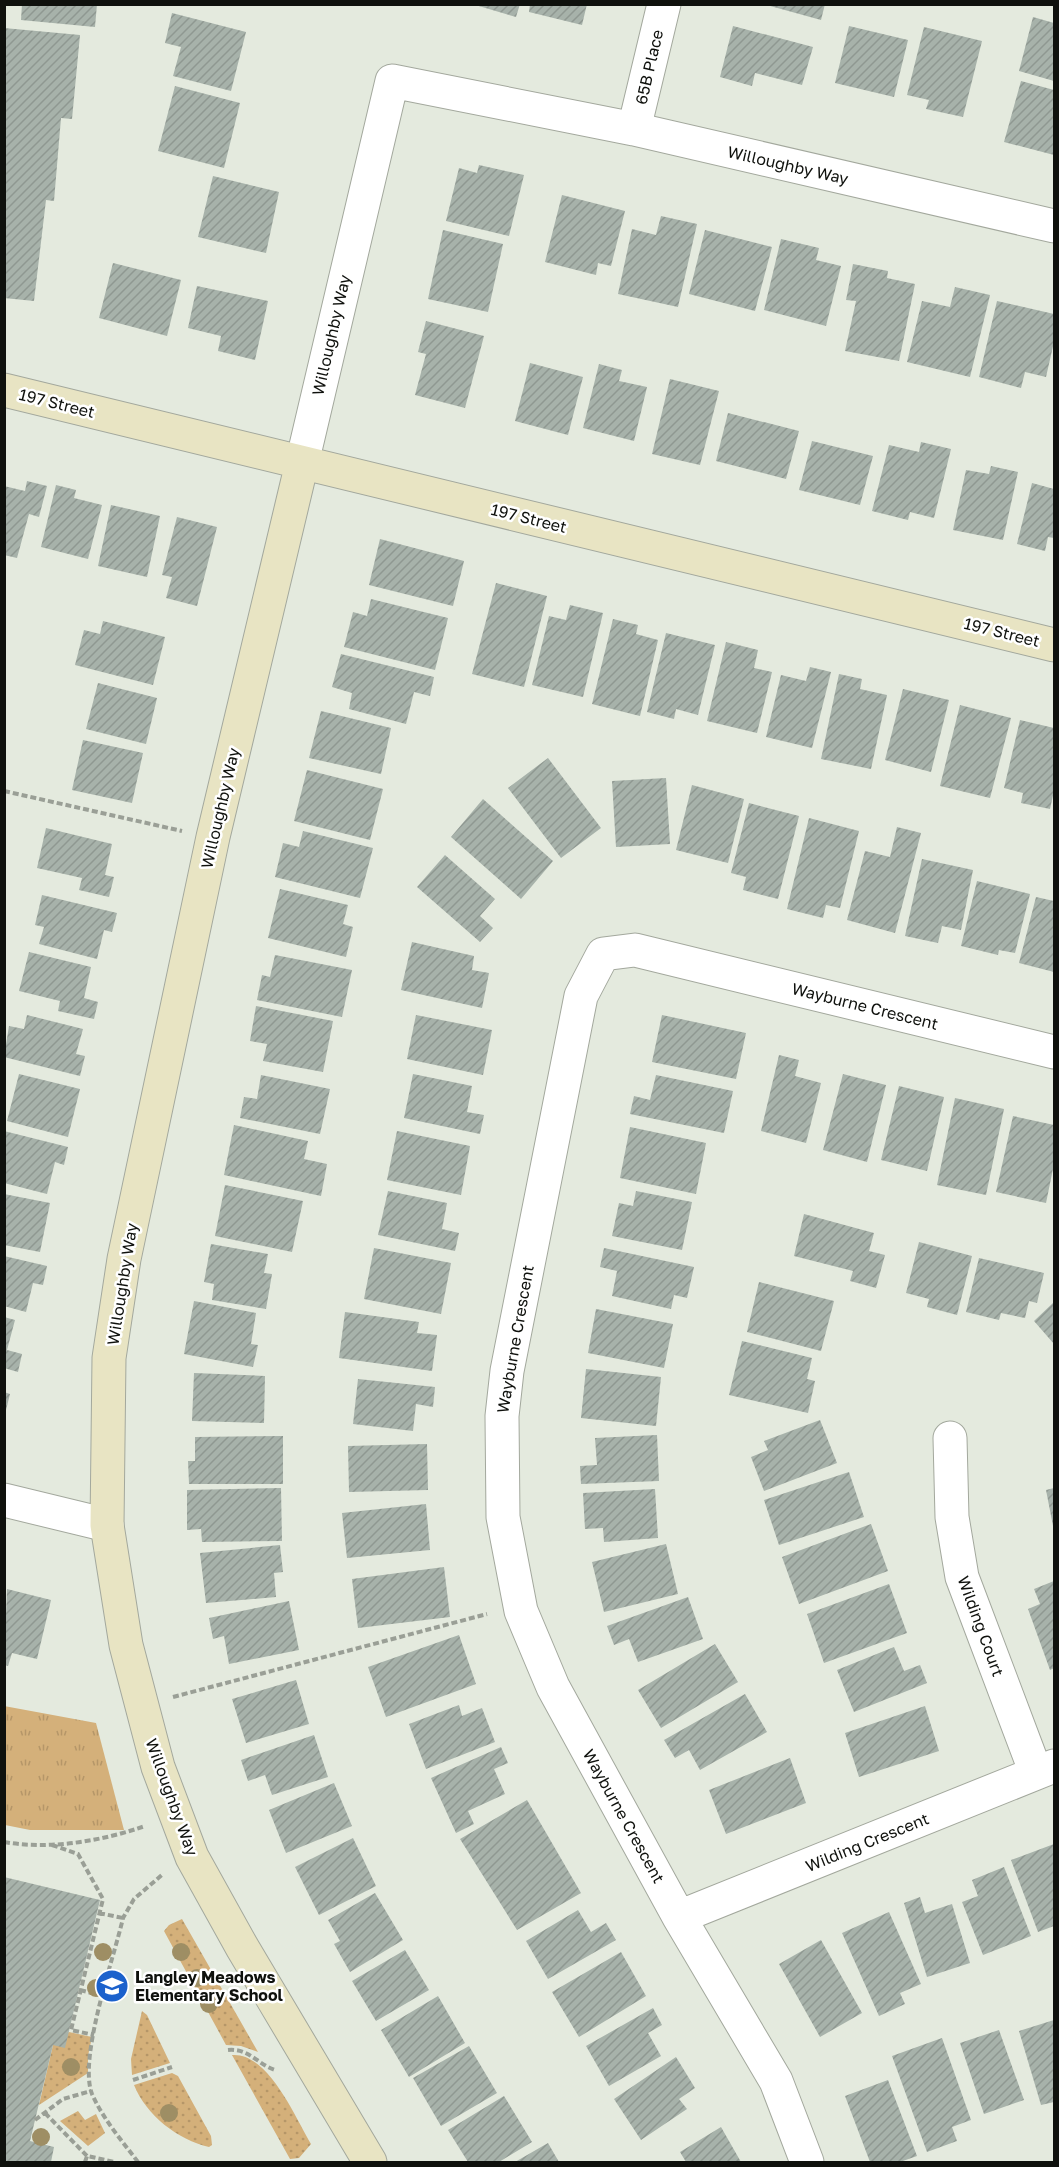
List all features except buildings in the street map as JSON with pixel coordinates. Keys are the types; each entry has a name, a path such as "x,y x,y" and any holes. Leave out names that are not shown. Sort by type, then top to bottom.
{"street":[{"name":"65B Place","path":"634,129 664,4"},
{"name":"Willoughby Way","path":"369,2163 192,1857 152,1747 126,1644 107,1525 109,1359 124,1259 213,837 392,81 634,129 1054,226"},
{"name":"197 Street","path":"4,390 1054,645"},
{"name":"Wayburne Crescent","path":"807,2163 776,2081 679,1917 553,1687 520,1605 503,1516 501,1438 507,1371 581,996 603,954 635,950 1054,1052"},
{"name":"Wilding Court","path":"951,1438 952,1516 962,1577 1045,1769"},
{"path":"4,1500 107,1525"},
{"name":"Wilding Crescent","path":"679,1917 1045,1769"}],"path":[{"path":"4,790 213,837"},
{"path":"173,1697 520,1605"},
{"path":"4,1842 27,1846 52,1845 124,1833 146,1826"},
{"path":"52,1845 78,1854 103,1899 71,2030 94,2035"},
{"path":"138,2163 104,2116 91,2091 90,2051 123,1918 134,1899 158,1878 192,1857"},
{"path":"99,1913 123,1918"},
{"path":"80,1990 103,1996"},
{"path":"228,2050 238,2049 249,2053 267,2067 277,2070"},
{"path":"133,2080 172,2067"},
{"path":"90,2076 96,2077"},
{"path":"35,2120 63,2099 91,2091"},
{"path":"45,2114 87,2156 115,2163"},
{"path":"86,2163 87,2156"}],"green space":[{"path":"4,1706 96,1723 124,1830 30,1830 5,1825"},
{"path":"182,1919 258,2052 241,2046 226,2045 164,1931 169,1925"},
{"path":"142,2011 147,2015 170,2063 132,2075 131,2059"},
{"path":"69,2032 92,2037 88,2056 88,2073 39,2105 53,2045"},
{"path":"232,2055 245,2057 257,2064 279,2088 311,2144 299,2158 290,2159"},
{"path":"172,2073 178,2076 211,2136 212,2145 209,2147 186,2139 164,2125 146,2106 134,2085"},
{"path":"78,2111 85,2120 96,2114 105,2133 88,2146 60,2121"}],"place":[{"name":"Langley Meadows Elementary School","path":"112,1986"}]}
